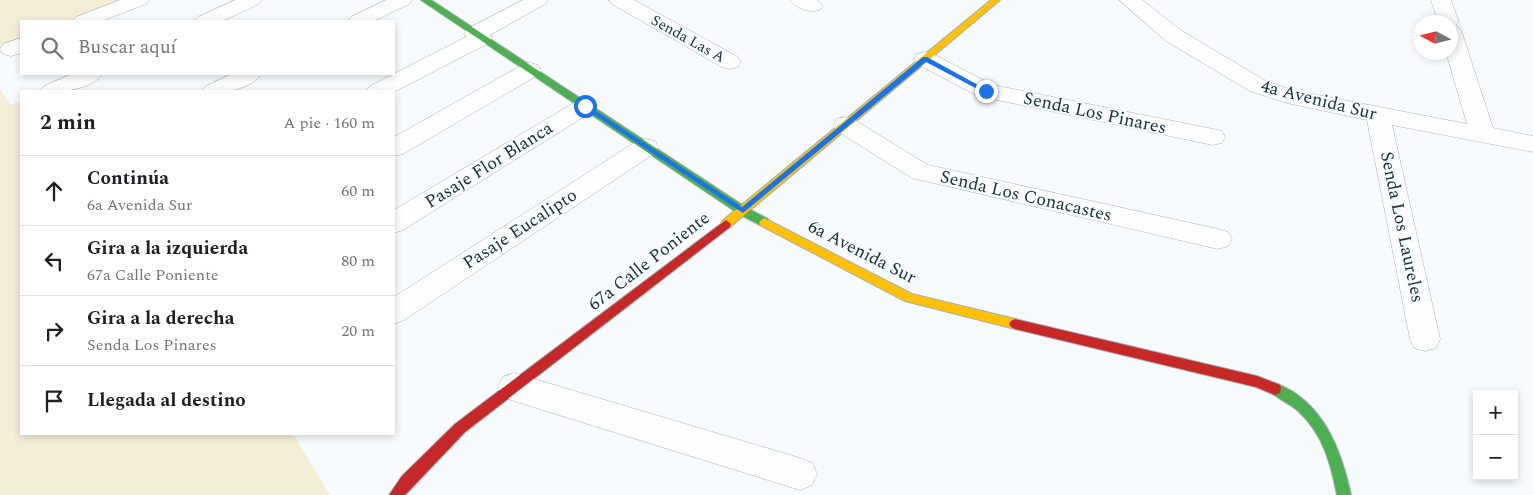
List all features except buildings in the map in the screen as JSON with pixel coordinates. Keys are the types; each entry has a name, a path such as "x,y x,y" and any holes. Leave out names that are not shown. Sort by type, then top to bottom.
{"street":[{"path":"86,20 139,0"},
{"path":"208,20 252,0"},
{"path":"360,20 402,0"},
{"name":"6a Avenida Sur","path":"425,0 743,211 909,298 1257,382 1288,394 1306,409 1325,431 1336,456 1344,495"},
{"path":"380,90 478,36 538,0"},
{"name":"Senda Las A","path":"619,0 730,62"},
{"name":"67a Calle Poniente","path":"396,495 407,481 460,428 743,211 996,0"},
{"name":"4a Avenida Sur","path":"1129,0 1174,36 1258,86 1287,96 1378,116 1532,145"},
{"path":"1441,0 1446,15"},
{"path":"1458,55 1483,135"},
{"name":"Senda Los Pinares","path":"925,59 986,91 1213,137"},
{"path":"395,147 530,70"},
{"path":"54,90 89,75"},
{"path":"216,90 248,75"},
{"name":"Pasaje Flor Blanca","path":"395,222 585,106"},
{"name":"Senda Los Laureles","path":"1378,116 1425,339"},
{"name":"Senda Los Conacastes","path":"845,125 921,172 1218,239"},
{"name":"Pasaje Eucalipto","path":"395,311 646,147"},
{"path":"514,387 800,474"}],"shaded area":[{"path":"0,0 138,0 87,20 20,20 20,46 0,55"},
{"path":"0,89 11,105 20,101 20,435 294,435 330,495 0,495"}],"traffic: fast":[{"path":"425,0 743,211 764,222"},
{"path":"1275,389 1291,397 1304,407 1323,432 1331,447 1341,478 1344,495"}],"traffic: slow":[{"path":"726,224 996,0"},
{"path":"764,222 909,298 1015,324"}],"traffic: jam":[{"path":"396,495 407,481 460,428 726,224"},
{"path":"1015,324 1257,382 1275,389"}],"route":[{"path":"585,106 743,211 925,59 986,91"}]}
